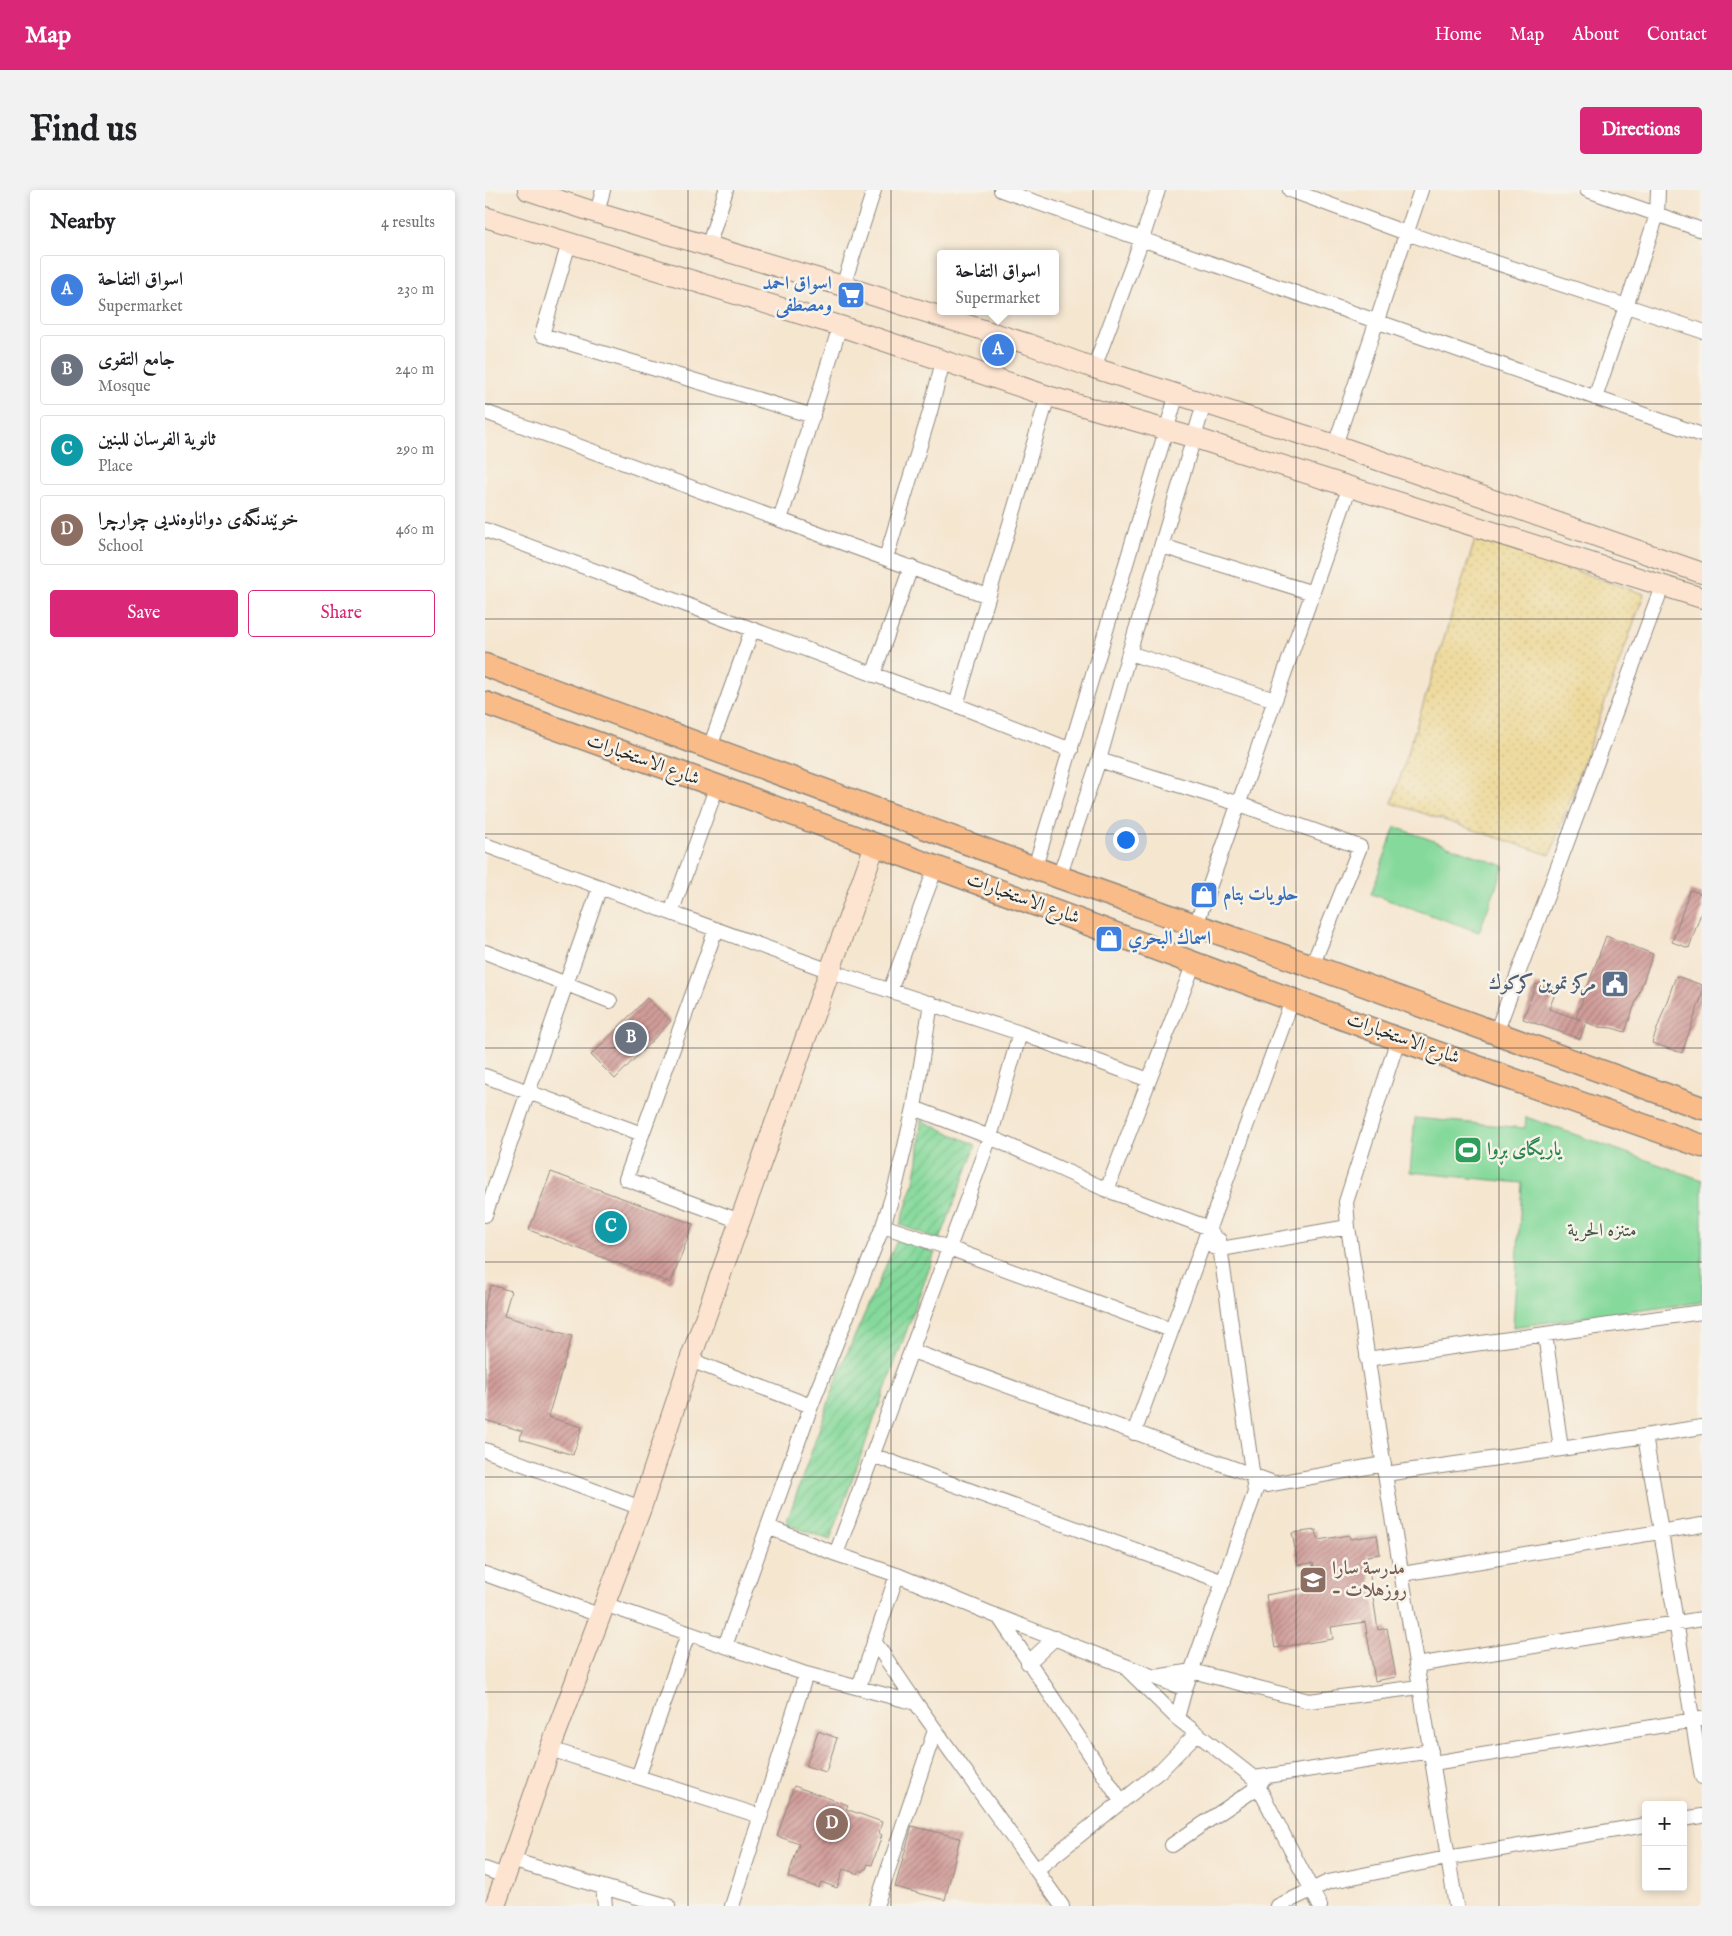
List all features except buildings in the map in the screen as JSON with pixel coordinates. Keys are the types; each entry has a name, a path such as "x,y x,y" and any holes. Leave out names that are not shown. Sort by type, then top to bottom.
{"main road":[{"name":"شارع الاستخبارات","path":"485,665 1059,877 1312,966 1702,1108"},
{"name":"شارع الاستخبارات","path":"485,703 717,786 1293,998 1398,1039 1702,1146"},
{"path":"1664,1132 1677,1099"}],"street":[{"path":"528,190 707,247 843,286 1028,344 1094,368 1335,445 1702,573"},
{"path":"597,213 603,190"},
{"path":"707,247 727,190"},
{"path":"843,286 874,190"},
{"path":"1001,190 1702,435"},
{"path":"1094,368 1142,240 1158,190"},
{"path":"1290,190 1406,232 1702,331"},
{"path":"1335,445 1421,190"},
{"path":"1587,190 1702,230"},
{"path":"1595,398 1657,215 1658,190"},
{"path":"485,217 839,326 1049,396 1166,429 1663,584 1702,598"},
{"path":"569,243 542,335 813,416"},
{"path":"780,520 839,326"},
{"path":"887,558 943,361"},
{"path":"1035,867 1177,394"},
{"path":"956,704 1049,396"},
{"path":"1059,877 1099,760 1204,404"},
{"path":"485,412 988,596"},
{"path":"1197,925 1350,486"},
{"path":"485,530 873,675 956,704 1071,750"},
{"path":"1162,546 1313,593"},
{"path":"1679,564 1702,567"},
{"path":"873,675 911,567"},
{"path":"1496,1033 1663,584"},
{"path":"710,747 752,630"},
{"path":"1129,653 1275,700"},
{"path":"1099,760 1239,804 1360,846 1312,966"},
{"path":"671,913 717,786"},
{"path":"485,845 830,971 1020,1032 1149,1080"},
{"path":"495,1906 550,1749 641,1508 690,1360 875,845"},
{"path":"890,990 936,867"},
{"path":"485,1215 488,1196 529,1092 600,887"},
{"path":"716,930 626,1179 740,1221"},
{"path":"485,952 610,1000"},
{"path":"1107,1190 1194,963"},
{"path":"1134,1432 1293,998"},
{"path":"725,1646 811,1406 883,1226 896,1184 914,1108 931,1004"},
{"path":"836,1554 990,1137 1020,1032"},
{"path":"1398,1039 1346,1202 1348,1228 1384,1469 1456,1906"},
{"path":"485,1076 642,1134"},
{"path":"914,1108 990,1137 1107,1190 1209,1228 1221,1249"},
{"path":"1177,1718 1185,1689 1224,1582 1256,1483 1215,1212"},
{"path":"883,1226 949,1248 1171,1330"},
{"path":"1203,1244 1221,1249 1348,1228"},
{"path":"1367,1359 1702,1312"},
{"path":"1545,1334 1561,1449"},
{"path":"911,1351 1134,1432 1256,1483 1275,1483 1561,1449 1702,1427"},
{"path":"690,1360 811,1406"},
{"path":"1645,1436 1677,1624 1697,1719 1702,1777"},
{"path":"485,1450 641,1508"},
{"path":"872,1455 1224,1582"},
{"path":"1402,1574 1702,1524"},
{"path":"767,1527 897,1575 999,1617 1185,1689"},
{"path":"859,1687 897,1575"},
{"path":"486,1579 688,1634 806,1674 916,1703"},
{"path":"999,1617 1121,1802"},
{"path":"1416,1665 1702,1620"},
{"path":"638,1777 688,1634"},
{"path":"1028,1663 1055,1638"},
{"path":"874,1641 935,1730 1062,1906"},
{"path":"1122,1664 1177,1718 1259,1780 1320,1906"},
{"path":"1154,1677 1192,1671 1309,1701 1420,1687"},
{"path":"731,1906 806,1674"},
{"path":"1172,1845 1259,1780 1697,1719"},
{"path":"876,1906 935,1730"},
{"path":"1036,1870 1161,1770 1196,1734"},
{"path":"550,1749 760,1816"},
{"path":"1687,1818 1702,1816"},
{"path":"1278,1906 1328,1882 1447,1858 1642,1826"},
{"path":"485,1869 508,1868 603,1887 668,1906"},
{"path":"603,1887 605,1906"}],"sand":[{"path":"1476,537 1644,594 1550,855 1392,803"}],"green space":[{"path":"1395,827 1504,866 1479,932 1371,894"},
{"name":"متنزه الحرية","path":"1526,1117 1702,1180 1702,1301 1513,1327 1522,1183 1410,1172 1415,1118 1525,1128"},
{"path":"921,1120 976,1145 940,1240 900,1225 913,1186 918,1160"},
{"path":"898,1238 935,1253 830,1540 786,1524 841,1367"}],"place":[{"name":"اسواق احمد ومصطفى","path":"851,295"},
{"name":"اسواق التفاحة","path":"998,350"},
{"name":"حلويات بتام","path":"1204,895"},
{"name":"اسماك البحري","path":"1109,939"},
{"name":"مركز تموين كركوك","path":"1615,984"},
{"name":"جامع التقوى","path":"631,1038"},
{"name":"یاریگای بڕوا","path":"1468,1150"},
{"name":"ثانوية الفرسان للبنين","path":"611,1227"},
{"name":"مدرسة سارا - روزهلات","path":"1313,1580"},
{"name":"خوێندنگەی دواناوەندیی چوارچرا","path":"832,1824"}]}
